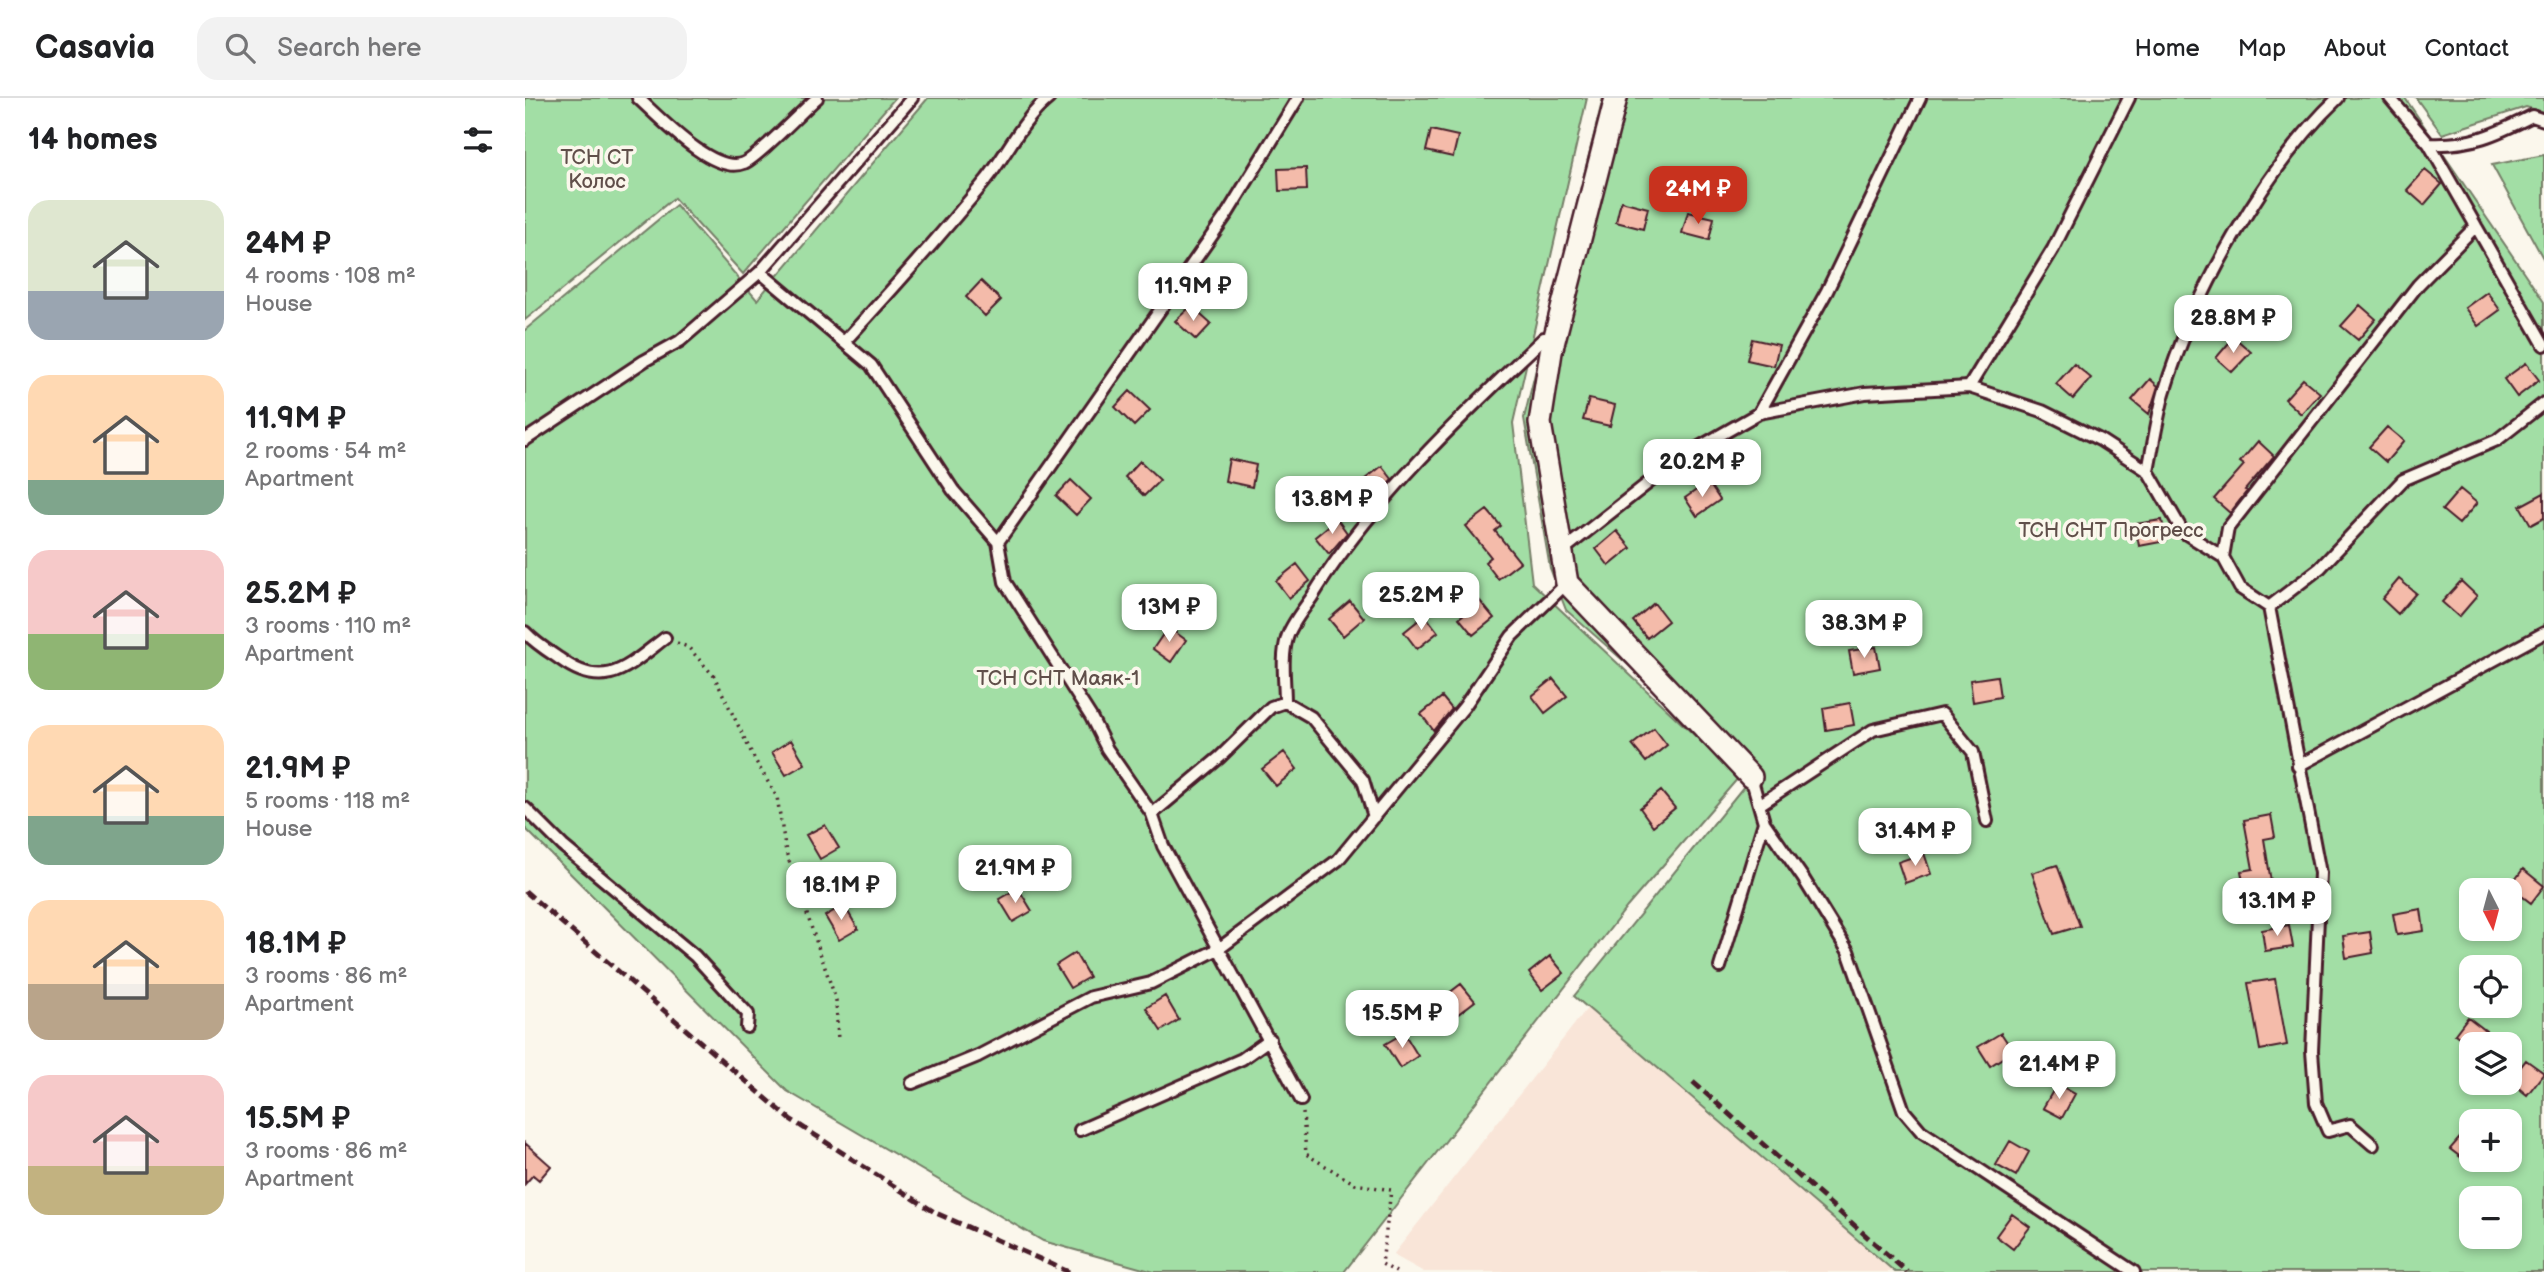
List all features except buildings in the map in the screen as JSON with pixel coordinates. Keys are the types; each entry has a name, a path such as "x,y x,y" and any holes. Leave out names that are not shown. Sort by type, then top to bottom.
{"street":[{"path":"1616,98 1555,339 1541,423 1567,583 1752,777"}],"lane":[{"path":"638,98 707,157 729,165 745,163 817,98"},
{"path":"525,440 644,361 680,341 760,272 912,98"},
{"path":"844,342 930,249 992,173 1037,108 1049,98"},
{"path":"999,542 1227,214 1298,98"},
{"path":"1759,413 1827,291 1920,98"},
{"path":"1969,387 2053,249 2129,98"},
{"path":"2148,471 2164,394 2195,309 2264,188 2315,119 2338,98"},
{"path":"2390,98 2429,144 2544,345"},
{"path":"2429,144 2457,145 2490,137 2532,116 2544,120"},
{"path":"2223,557 2228,528 2418,285 2476,226"},
{"path":"760,272 870,365 953,490 999,542 1005,582 1091,717 1107,749 1152,814 1163,846 1301,1100"},
{"path":"1285,702 1287,637 1327,572 1361,527 1463,418 1544,338 1555,339"},
{"path":"1562,551 1680,458 1759,413 1865,393 1969,387 2042,411 2099,440 2148,471 2183,533 2223,557 2240,589 2269,607 2320,873 2312,1051 2316,1103 2328,1131 2350,1125 2373,1145"},
{"path":"2269,607 2320,568 2403,480 2497,440 2544,403"},
{"path":"912,1083 978,1056 1091,997 1151,983 1220,948 1338,860 1464,707 1512,636 1567,583"},
{"path":"525,632 578,672 597,677 623,670 665,638"},
{"path":"2298,766 2544,633"},
{"path":"1152,814 1220,757 1271,706 1285,702 1311,717 1363,780 1374,817"},
{"path":"1759,805 1873,730 1942,713 1973,752 1987,821"},
{"path":"1752,777 1763,822 1803,877 1848,951 1904,1111 1921,1131 2134,1272"},
{"path":"525,808 563,846 695,956 748,1014 747,1027"},
{"path":"1720,967 1763,822"},
{"path":"1080,1130 1242,1059 1270,1039"}],"path":[{"path":"665,638 688,647 714,676 755,760 777,797 786,852 836,1000 838,1041"},
{"path":"1301,1100 1306,1154 1355,1184 1391,1190 1382,1264 1396,1272"}],"shaded area":[{"path":"1703,861 1949,1272 1424,1272 1393,1255"}],"green space":[{"name":"ТСН СТ Колос","path":"525,98 895,98 743,274 674,198 525,320"},
{"name":"ТСН СНТ Маяк-1","path":"928,98 1587,98 1513,423 1532,583 1739,777 1627,907 1344,1272 1154,1272 1043,1241 787,1091 525,828 525,330 676,205 757,300"},
{"name":"ТСН СНТ Прогресс","path":"1603,98 2405,98 2544,302 2544,1272 1895,1272 1574,996 1753,775 1566,610 1550,568 1524,418"},
{"path":"2416,98 2544,98 2544,112 2526,107 2442,134"},
{"path":"2544,155 2544,260 2492,165"}],"railway":[{"path":"525,891 790,1119 936,1213 1069,1272"},
{"path":"1693,1082 1907,1272"}]}
